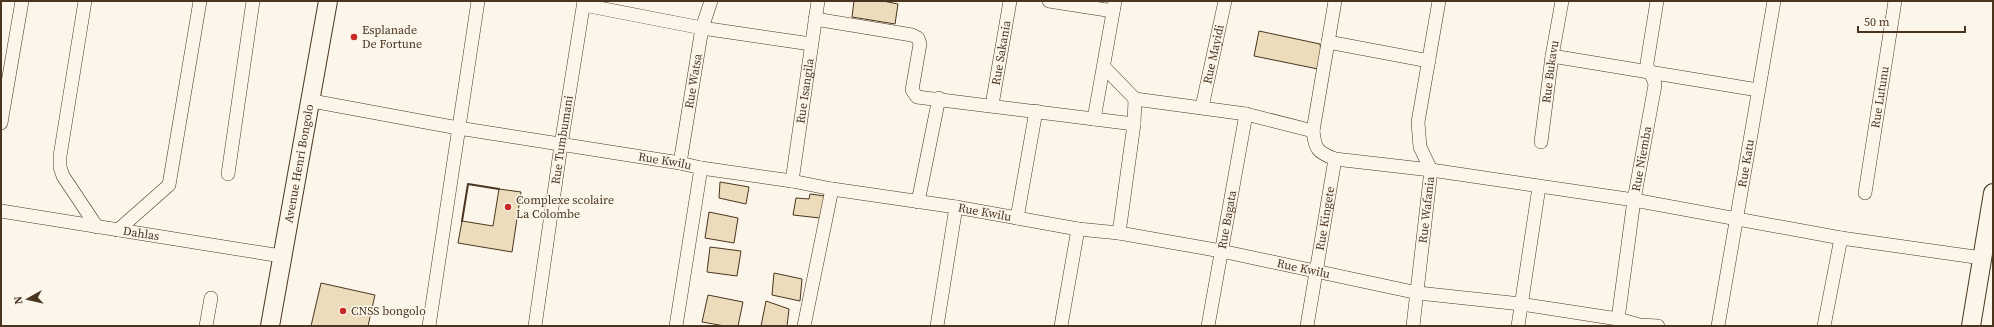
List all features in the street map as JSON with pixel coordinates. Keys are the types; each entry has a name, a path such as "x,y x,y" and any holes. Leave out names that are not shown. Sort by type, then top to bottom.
{"street":[{"path":"1,123 22,1"},
{"path":"85,1 60,156 60,168 63,176 97,227"},
{"path":"118,230 169,185 200,1"},
{"path":"228,174 253,1"},
{"name":"Avenue Henri Bongolo","path":"270,326 312,101 328,1"},
{"path":"429,326 478,1"},
{"name":"Rue Watsa","path":"680,163 702,28 711,1"},
{"name":"Rue Isangila","path":"792,181 818,1"},
{"name":"Rue Sakania","path":"992,105 1010,1"},
{"path":"1048,1 1114,6 1094,119"},
{"name":"Rue Mayidi","path":"1202,107 1225,1"},
{"path":"1335,1 1313,131 1317,149 1323,154 1335,159 1431,170 1634,200 1841,238 1982,258"},
{"name":"Rue Wafania","path":"1413,326 1431,170 1420,147 1418,122 1439,1"},
{"name":"Rue Bukavu","path":"1541,142 1552,56 1562,1"},
{"name":"Rue Niemba","path":"1618,319 1634,200 1655,85 1647,63 1657,1"},
{"name":"Rue Katu","path":"1718,326 1774,1"},
{"name":"Rue Lutunu","path":"1866,193 1895,1"},
{"path":"584,3 702,28 811,44"},
{"name":"Rue Tumbumani","path":"535,326 561,145 584,3"},
{"path":"815,19 912,35 918,38 920,44 912,90 917,97 939,98 1134,124"},
{"path":"1328,42 1429,61"},
{"path":"1552,56 1758,90"},
{"path":"1104,67 1135,99 1246,114 1313,131"},
{"path":"918,202 939,98"},
{"path":"1120,233 1134,124 1135,99"},
{"name":"Rue Kwilu","path":"312,101 458,128 680,163 701,168 956,207 1078,229 1120,233 1221,251 1418,293 1521,304 1618,319 1640,325 1658,326"},
{"path":"1017,218 1036,111"},
{"name":"Rue Bagata","path":"1208,326 1246,114"},
{"name":"Rue Kingete","path":"1307,326 1318,271 1335,159"},
{"path":"676,326 701,168"},
{"path":"1518,326 1539,187"},
{"path":"804,326 832,189"},
{"path":"1971,326 1993,194"},
{"path":"937,326 956,207"},
{"name":"Dahlas","path":"1,211 282,256"},
{"path":"1061,326 1078,229"},
{"path":"1824,326 1841,238"},
{"path":"206,326 211,298"}],"building":[{"path":"854,1 883,1 898,4 895,24 852,17"},
{"path":"1259,31 1320,44 1323,70 1254,56"},
{"path":"720,182 749,187 746,204 719,198"},
{"name":"Complexe scolaire La Colombe","path":"499,189 521,192 512,252 458,243 462,221 493,226"},
{"path":"810,194 825,196 820,218 793,215 796,198 809,199"},
{"path":"709,212 738,218 734,243 705,238"},
{"path":"710,247 741,251 737,276 707,272"},
{"path":"774,273 802,279 800,301 772,295"},
{"name":"CNSS bongolo","path":"321,283 375,295 368,326 311,326"},
{"path":"708,295 743,302 738,326 725,326 702,322"},
{"path":"766,301 789,309 787,326 761,326"}],"wall":[{"path":"462,221 468,184 499,189"}],"place":[{"name":"Esplanade De Fortune","path":"354,37"},
{"name":"Complexe scolaire La Colombe","path":"508,207"},
{"name":"CNSS bongolo","path":"343,311"}]}
